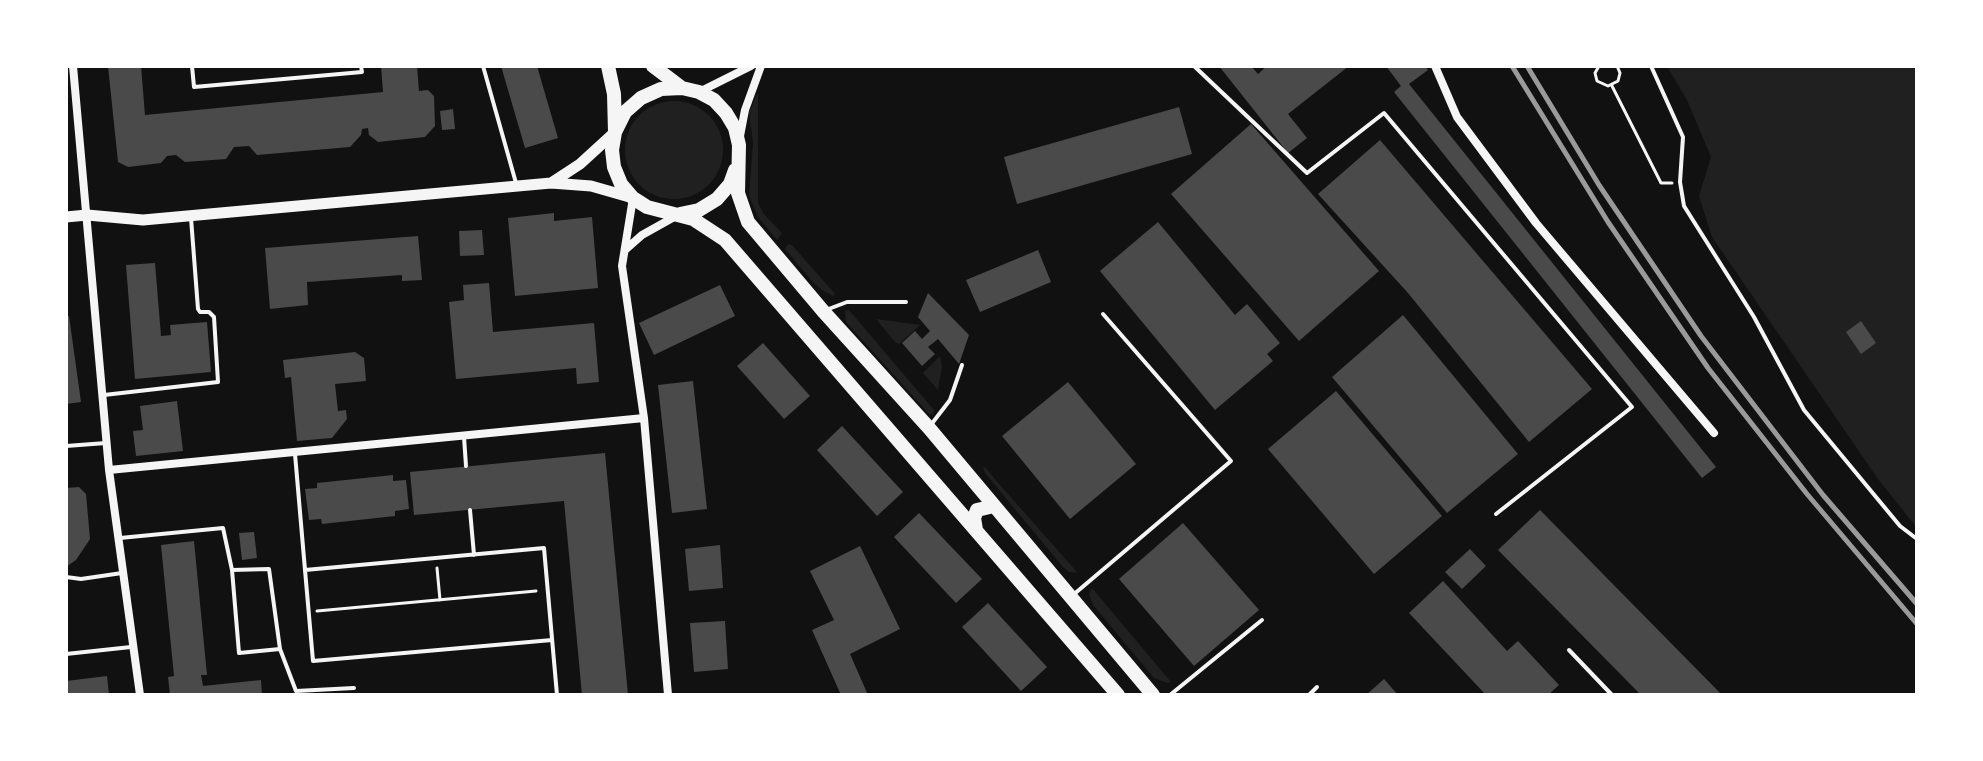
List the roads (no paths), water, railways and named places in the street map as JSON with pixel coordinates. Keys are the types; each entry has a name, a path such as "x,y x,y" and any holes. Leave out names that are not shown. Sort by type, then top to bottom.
{"main road":[{"path":"608,66 614,94 614,167 621,184 633,198 663,213 680,214 699,210 717,199 730,184 737,165"},
{"path":"653,66 682,88"},
{"path":"615,132 625,112 641,98 661,89 682,88 714,100 735,128 739,145 738,193 748,222 823,311 929,428 1153,695"},
{"path":"680,214 725,240 1118,695"},
{"path":"976,530 974,518 977,510 994,506"}],"street":[{"path":"73,66 106,443 140,695"},
{"path":"699,92 751,66"},
{"path":"739,145 745,110 761,66"},
{"path":"1435,66 1457,117 1536,223 1714,433"},
{"path":"551,183 580,164 615,132"},
{"path":"66,217 87,215 143,220 551,183 591,186 633,198 622,266 644,418 668,695"},
{"path":"624,251 642,235 680,214"},
{"path":"109,470 644,418"}],"lane":[{"path":"192,66 194,87 362,72 361,66"},
{"path":"483,66 517,186"},
{"path":"1194,66 1307,173 1384,113 1632,407 1496,514"},
{"path":"1651,66 1683,137 1680,182 1684,206 1754,317 1804,410 1900,526 1917,539"},
{"path":"102,395 218,382 214,317 198,309 191,216"},
{"path":"823,311 847,302 906,302"},
{"path":"1070,597 1231,461 1103,314"},
{"path":"929,428 950,400 962,365"},
{"path":"464,436 466,466"},
{"path":"66,446 106,443"},
{"path":"295,452 313,661 552,640"},
{"path":"470,510 474,555"},
{"path":"118,538 223,528 232,570 239,653 280,649"},
{"path":"305,570 544,548 557,695"},
{"path":"232,570 269,569 280,649 296,693 354,688"},
{"path":"66,577 81,579 122,573"},
{"path":"1170,695 1262,620"},
{"path":"66,654 135,647"},
{"path":"1569,650 1612,695"},
{"path":"1309,695 1317,687"}],"railway":[{"path":"1512,66 1608,222 1708,368 1807,494 1917,624"},
{"path":"1527,66 1599,185 1701,336 1823,495 1917,604"}]}
